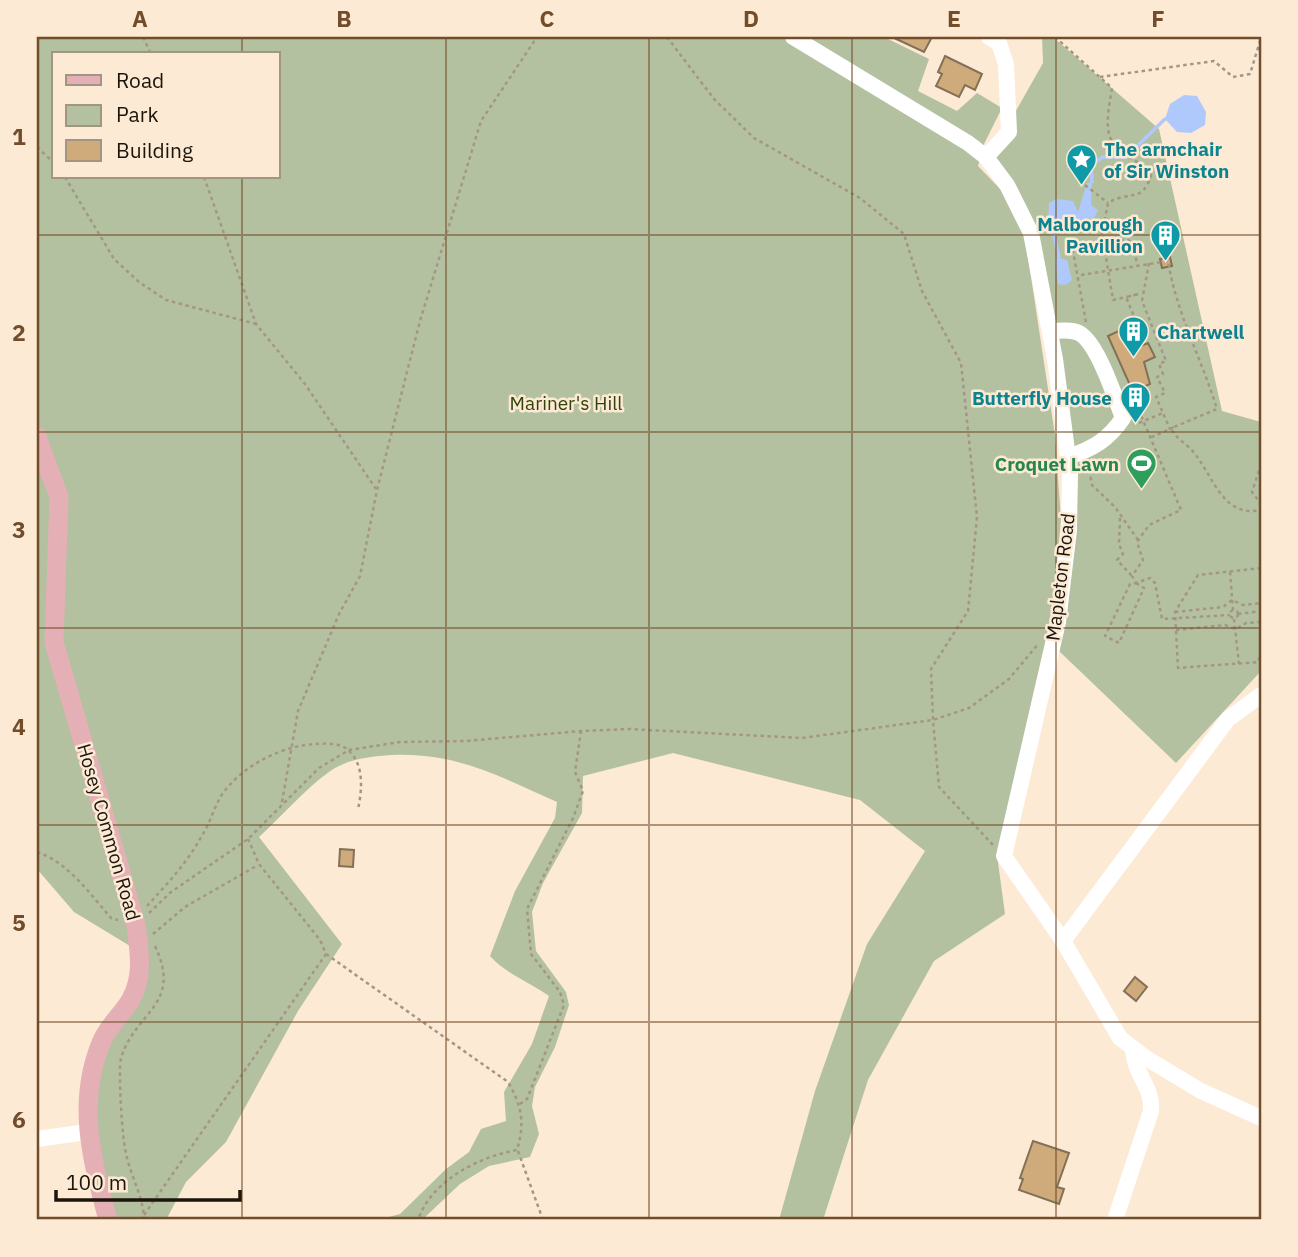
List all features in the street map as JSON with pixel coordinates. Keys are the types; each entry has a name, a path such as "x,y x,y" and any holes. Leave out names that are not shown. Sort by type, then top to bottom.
{"main road":[{"name":"Hosey Common Road","path":"37,437 59,497 54,642 141,927 141,967 132,998 102,1040 88,1085 87,1132 108,1220"}],"street":[{"name":"Mapleton Road","path":"793,37 968,143 986,158 1007,185 1031,233 1050,331 1068,457 1069,530 1058,622 1004,856"},
{"path":"986,158 1009,132 1006,64 999,43 989,37"},
{"path":"1050,331 1076,331 1084,336 1099,359 1123,418 1114,432 1090,449 1068,457"},
{"path":"1063,941 1228,719 1261,695"},
{"path":"1004,856 1063,941 1110,1026 1133,1050 1201,1091 1261,1118"},
{"path":"1115,1220 1151,1111 1152,1097 1134,1067 1133,1050"},
{"path":"37,1139 87,1132"}],"path":[{"path":"282,802 298,712 339,614 360,576 377,490 420,321 481,121 537,37"},
{"path":"667,37 714,99 754,138 860,198 904,234 922,292 961,363 976,517 968,611 932,669 933,720 939,787 1004,856"},
{"path":"1055,37 1112,88 1108,128 1113,143 1145,166 1151,176 1148,187 1140,195 1115,199 1108,203"},
{"path":"1100,77 1213,61 1233,77 1250,74 1258,40 1261,38"},
{"path":"37,147 52,161"},
{"path":"66,178 114,258 139,282 166,300 256,324"},
{"path":"204,178 256,324 305,384 377,490"},
{"path":"1085,185 1108,203"},
{"path":"1108,203 1102,244 1113,300 1145,295"},
{"path":"1082,304 1072,246 1130,241 1137,265"},
{"path":"1081,275 1167,261 1171,286 1217,409 1150,438"},
{"path":"1149,263 1142,301 1166,361 1158,364 1163,374 1157,377 1165,393 1156,397 1170,429 1173,428 1179,441 1189,446 1222,497 1233,507 1248,513 1261,510"},
{"path":"1139,294 1126,297 1144,341"},
{"path":"1133,346 1154,336"},
{"path":"1137,405 1141,422 1181,510 1149,525 1138,540"},
{"path":"1141,422 1163,413"},
{"path":"1090,449 1088,472 1092,485 1138,540 1143,560 1132,576"},
{"path":"1261,464 1252,492 1261,504"},
{"path":"1119,515 1119,544 1122,554 1118,560 1119,565 1136,583 1144,588 1119,643 1105,636 1130,584 1136,583 1150,578 1155,583 1158,613 1162,620 1230,615 1234,618 1240,664"},
{"path":"1261,568 1198,575 1175,612 1178,668 1258,662 1261,653"},
{"path":"1230,572 1233,610 1230,615"},
{"path":"1232,600 1243,605 1261,603"},
{"path":"1175,612 1223,607 1232,600"},
{"path":"1233,610 1238,614"},
{"path":"1234,618 1238,614 1261,611"},
{"path":"1236,629 1246,623 1261,622"},
{"path":"1176,630 1225,625 1236,629"},
{"path":"141,927 172,892 248,839 282,802 319,768 349,750 400,742 466,741 629,729 802,738 933,720 969,708 1009,679 1040,643"},
{"path":"520,1104 527,1099 564,1005 560,992 531,954 527,909 573,818 583,791 575,772 581,731"},
{"path":"141,927 201,839 222,795 247,770 292,748 336,744 349,750 356,758 363,789 358,809"},
{"path":"248,839 259,864 320,940 327,954 508,1082 520,1104 523,1129 517,1150 543,1220"},
{"path":"37,852 46,855 74,876 111,918 141,927 162,960 162,996 138,1027 120,1059 125,1151 144,1220"},
{"path":"141,927 185,907 259,864"},
{"path":"144,1215 327,954"},
{"path":"418,1220 421,1208 455,1174 497,1154 517,1150"}],"green space":[{"name":"Mariner's Hill","path":"37,37 884,37 929,59 918,91 957,111 977,93 1002,108 984,144 978,166 1004,193 1025,237 1055,435 1061,519 1053,613 997,855 1005,914 934,961 868,1080 823,1220 779,1220 815,1091 867,944 925,851 860,800 673,753 583,776 582,813 543,883 532,912 536,951 566,992 569,1005 555,1047 535,1087 532,1106 539,1134 530,1157 489,1166 460,1184 422,1220 377,1220 400,1214 446,1169 469,1152 481,1129 506,1121 504,1092 532,1044 549,996 503,968 490,956 515,891 555,818 557,802 492,773 450,760 428,756 379,756 353,761 329,772 259,837 342,944 298,1011 226,1142 186,1182 166,1220 108,1220 90,1086 127,1001 135,949 74,912 37,869"},
{"path":"1042,37 1053,37 1159,129 1222,411 1261,422 1261,671 1176,763 1059,651 1065,625 1072,529 1037,236 991,155 1043,63"}],"water":[{"path":"1184,95 1197,96 1206,112 1205,125 1191,133 1177,132 1165,119 1170,104"},
{"path":"1092,182 1091,205 1098,210 1094,218 1084,219 1054,235 1048,226 1049,203 1057,199 1073,201 1078,212 1087,183"},
{"path":"1055,257 1067,260 1072,280 1066,285 1058,284"}],"building":[{"path":"892,37 932,37 924,52"},
{"path":"945,56 982,74 975,90 965,85 959,97 936,86 942,74 938,72"},
{"name":"Malborough Pavillion","path":"1170,257 1172,266 1162,268 1160,259"},
{"name":"Chartwell","path":"1125,328 1134,349 1148,343 1155,357 1144,362 1150,384 1133,392 1108,336"},
{"path":"340,849 354,850 353,867 339,866"},
{"path":"1135,977 1147,987 1136,1001 1124,991"},
{"path":"1033,1141 1069,1153 1057,1187 1064,1189 1059,1204 1019,1190 1023,1179 1020,1178"}],"waterway":[{"path":"1092,182 1091,165 1103,157 1126,157 1165,119"},
{"path":"1054,235 1059,257"}],"place":[{"name":"The armchair of Sir Winston","path":"1081,187"},
{"name":"Malborough Pavillion","path":"1166,262"},
{"name":"Chartwell","path":"1134,359"},
{"name":"Butterfly House","path":"1135,425"},
{"name":"Croquet Lawn","path":"1142,491"}]}
